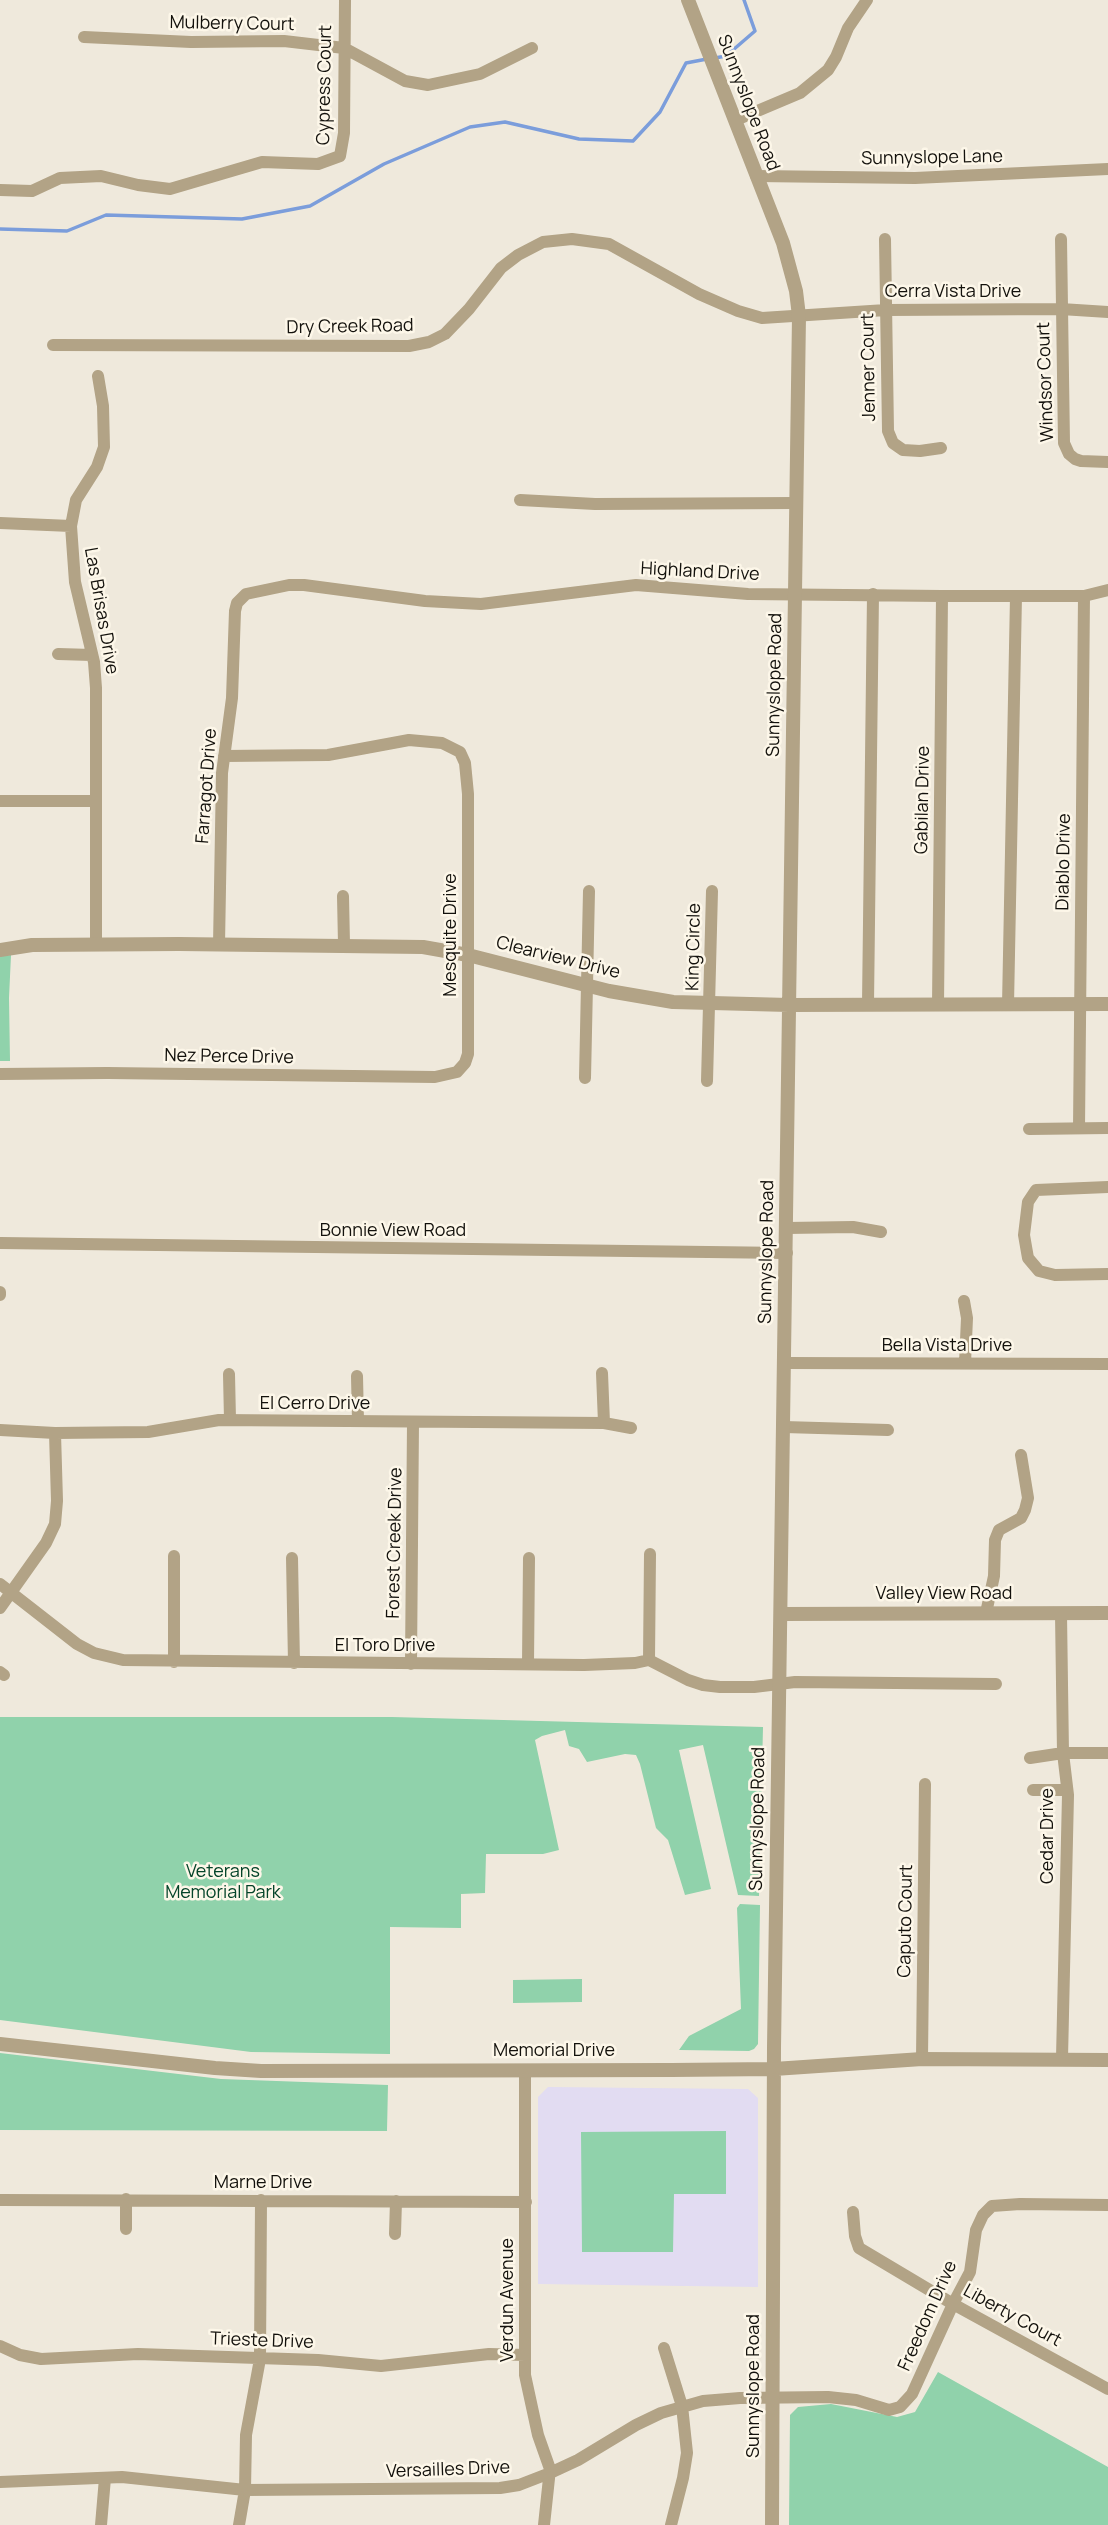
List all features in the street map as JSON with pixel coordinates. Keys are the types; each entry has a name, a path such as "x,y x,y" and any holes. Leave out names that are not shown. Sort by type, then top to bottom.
{"street":[{"name":"Cypress Court","path":"0,190 32,191 60,178 101,176 170,189 262,162 318,164 340,156 344,147 345,0"},
{"name":"Sunnyslope Road","path":"688,0 736,120 791,271 799,316 781,1614 783,1684 774,2069 772,2525"},
{"path":"736,120 800,93 828,70 848,28 867,0"},
{"name":"Mulberry Court","path":"83,37 191,42 284,41 344,48 405,81 428,85 480,74 532,48"},
{"name":"Sunnyslope Lane","path":"756,176 915,178 1108,169"},
{"name":"Dry Creek Road","path":"53,345 409,346 429,342 445,334 469,309 501,268 518,255 543,242 572,239 617,248 699,294 738,311 762,318 799,316"},
{"name":"Jenner Court","path":"885,239 889,438 896,447 909,451 941,448"},
{"path":"1061,239 1061,309"},
{"name":"Cerra Vista Drive","path":"799,316 886,310 1061,309 1108,312"},
{"name":"Windsor Court","path":"1061,309 1066,450 1081,461 1108,462"},
{"name":"Las Brisas Drive","path":"96,945 96,688 92,655 75,582 71,526 76,500 97,467 104,447 103,405 98,376"},
{"path":"520,500 594,504 796,503"},
{"path":"0,523 71,526"},
{"name":"Highland Drive","path":"234,629 237,603 246,594 289,585 334,588 454,604 505,602 636,585 796,595 1084,596 1108,590"},
{"path":"868,1004 873,594"},
{"name":"Gabilan Drive","path":"938,1005 942,596"},
{"path":"1008,1005 1016,596"},
{"name":"Diablo Drive","path":"1079,1128 1084,596"},
{"name":"Farragot Drive","path":"219,945 221,804 232,698 234,629"},
{"path":"58,654 92,655"},
{"name":"Mesquite Drive","path":"224,756 328,755 399,741 427,740 452,746 462,755 467,773 468,794 468,1054 466,1063 457,1072"},
{"path":"0,801 96,801"},
{"path":"585,1078 589,891"},
{"name":"King Circle","path":"707,1081 712,891"},
{"path":"343,896 344,944"},
{"name":"Clearview Drive","path":"0,950 32,945 344,944 423,947 651,999 711,1004 1108,1004"},
{"name":"Nez Perce Drive","path":"0,1074 435,1077 457,1072"},
{"path":"1029,1129 1108,1128"},
{"path":"1108,1187 1036,1190 1028,1202 1024,1235 1028,1258 1039,1271 1055,1275 1108,1274"},
{"path":"787,1228 853,1227 881,1232"},
{"name":"Bonnie View Road","path":"0,1243 787,1253"},
{"path":"964,1301 967,1318 965,1363"},
{"name":"Bella Vista Drive","path":"786,1363 1108,1364"},
{"path":"602,1373 604,1423"},
{"path":"229,1374 229,1420"},
{"path":"357,1376 358,1422"},
{"name":"El Cerro Drive","path":"0,1430 55,1433 148,1432 200,1422 229,1420 604,1423 631,1429"},
{"name":"Forest Creek Drive","path":"411,1664 413,1422"},
{"path":"784,1427 888,1430"},
{"path":"0,1608 6,1587 47,1543 55,1524 55,1433"},
{"path":"986,1613 994,1576 995,1540 999,1530 1021,1518 1025,1510 1027,1490 1021,1455"},
{"path":"650,1554 649,1660 703,1685 734,1688 860,1681 996,1684"},
{"path":"174,1556 174,1662"},
{"path":"292,1558 294,1663"},
{"path":"528,1664 529,1558"},
{"name":"El Toro Drive","path":"6,1587 67,1637 94,1653 123,1660 411,1664 619,1664 649,1660"},
{"name":"Valley View Road","path":"781,1614 1108,1613"},
{"name":"Cedar Drive","path":"1061,1614 1063,1753 1067,1790 1062,2058"},
{"path":"1030,1758 1063,1753 1108,1753"},
{"name":"Caputo Court","path":"922,2059 925,1784"},
{"path":"1033,1790 1067,1790"},
{"name":"Memorial Drive","path":"0,2044 240,2070 774,2069 922,2059 1108,2060"},
{"name":"Verdun Avenue","path":"525,2070 524,2355 529,2400 550,2473 544,2525"},
{"path":"126,2199 126,2229"},
{"name":"Marne Drive","path":"0,2200 526,2202"},
{"path":"239,2525 245,2490 246,2435 260,2360 261,2200"},
{"path":"395,2234 396,2201"},
{"name":"Freedom Drive","path":"912,2394 970,2272 976,2230 983,2215 992,2206 1108,2205"},
{"name":"Liberty Court","path":"853,2212 859,2248 953,2304 1108,2389"},
{"name":"Trieste Drive","path":"0,2346 20,2355 41,2359 138,2354 318,2360 381,2366 489,2354 524,2355"},
{"path":"664,2348 682,2406 687,2453 671,2525"},
{"name":"Versailles Drive","path":"0,2482 146,2478 245,2490 488,2488 519,2485 550,2473 594,2451 636,2425 682,2406 740,2398 828,2397 856,2400 889,2410 900,2407 912,2394"},
{"path":"101,2525 105,2478"}],"shaded area":[{"path":"548,2087 748,2089 758,2098 758,2287 538,2284 538,2097"}],"green space":[{"path":"11,955 10,1061 0,1061 0,956"},
{"name":"Veterans Memorial Park","path":"0,1717 392,1717 763,1727 759,1896 738,1895 703,1745 679,1750 711,1889 685,1895 668,1840 656,1828 636,1755 625,1754 587,1762 579,1749 569,1746 565,1730 535,1740 559,1850 543,1854 486,1854 485,1893 461,1894 461,1928 390,1927 390,2054 251,2052 0,2020"},
{"path":"740,1904 760,1905 758,2044 749,2051 679,2050 689,2036 741,2009 737,1908"},
{"path":"582,1979 582,2002 513,2003 513,1980"},
{"path":"0,2053 221,2079 388,2085 387,2131 0,2130"},
{"path":"726,2131 726,2194 674,2194 673,2252 582,2252 581,2132"},
{"path":"938,2372 1108,2467 1108,2525 789,2525 790,2415 798,2407 831,2404 897,2417 915,2412"}],"waterway":[{"path":"715,58 726,56 755,31 744,0"},
{"path":"0,229 67,231 106,215 242,219 310,206 384,164 470,127 505,122 579,139 633,141 660,112 686,63 707,59"}]}
